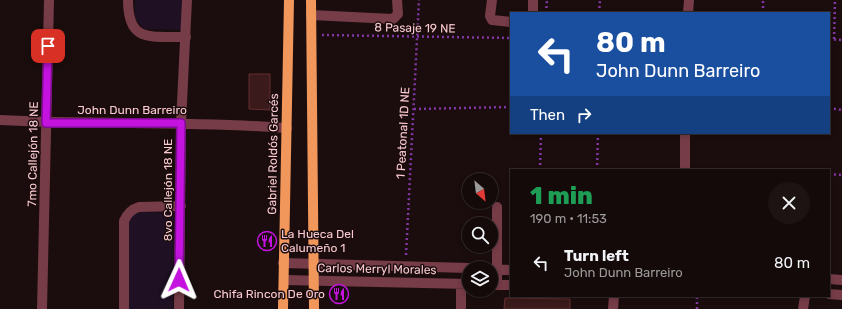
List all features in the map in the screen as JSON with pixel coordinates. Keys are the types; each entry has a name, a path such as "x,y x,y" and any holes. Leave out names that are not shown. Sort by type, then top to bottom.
{"main road":[{"name":"Gabriel Roldós Garcés","path":"283,309 289,0"},
{"path":"311,0 314,309"}],"street":[{"name":"7mo Callejón 18 NE","path":"42,309 50,0"},
{"path":"128,0 128,16 131,26 137,33 144,36 186,37"},
{"name":"8vo Callejón 18 NE","path":"179,309 181,123 187,0"},
{"path":"311,15 393,19 398,14 397,0"},
{"path":"492,0 490,16 492,20 510,22"},
{"path":"533,12 534,0"},
{"path":"688,12 689,0"},
{"name":"John Dunn Barreiro","path":"0,120 46,123 181,123 287,128"},
{"path":"685,134 685,169"},
{"path":"124,309 125,217 134,209 139,207 181,206"},
{"path":"494,261 497,209"},
{"name":"Carlos Merryl Morales","path":"283,263 462,268"},
{"path":"498,269 510,270"},
{"name":"Carlos Merryl Morales","path":"284,280 462,284"},
{"path":"830,280 842,280"},
{"path":"498,285 510,285"},
{"path":"830,294 842,295"},
{"path":"461,309 463,297"},
{"path":"613,309 614,297"},
{"path":"803,309 805,297"}],"path":[{"name":"1 Peatonal 1D NE","path":"406,266 420,0"},
{"path":"546,12 547,0"},
{"path":"599,12 600,0"},
{"path":"763,0 763,12"},
{"path":"834,39 835,0"},
{"name":"8 Pasaje 19 NE","path":"318,35 510,38"},
{"path":"830,39 842,40"},
{"path":"414,109 510,107"},
{"path":"830,108 842,110"},
{"path":"540,169 541,134"},
{"path":"597,169 598,134"},
{"path":"830,174 842,174"},
{"path":"697,297 697,309"}],"shaded area":[{"path":"135,0 182,0 181,30 144,29 135,18"},
{"path":"142,212 174,213 173,309 127,309 127,223 132,215"}],"building":[{"path":"249,74 270,74 270,110 249,109"},
{"path":"505,298 570,299 570,309 504,309"}],"place":[{"name":"La Hueca Del Calumeño 1","path":"267,241"},
{"name":"Chifa Rincon De Oro","path":"339,294"}],"route":[{"path":"48,46 46,123 181,123 179,280"}]}
